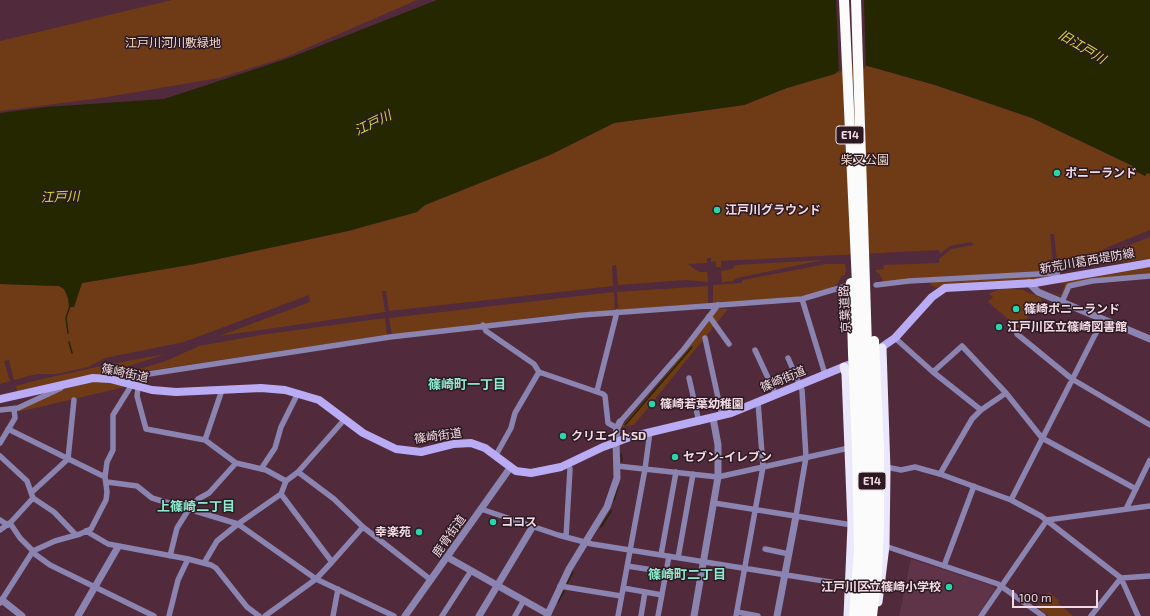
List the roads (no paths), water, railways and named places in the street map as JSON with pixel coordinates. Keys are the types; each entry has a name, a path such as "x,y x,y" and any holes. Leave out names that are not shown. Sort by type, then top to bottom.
{"highway":[{"name":"京葉道路","path":"844,0 848,85 861,270"},
{"name":"E14","path":"856,0 859,84 866,168 861,270 869,348 873,524 867,616"},
{"name":"E14","path":"861,270 879,448 878,543 872,616"},
{"name":"E14","path":"854,616 858,550 853,448 869,348"},
{"name":"E14","path":"860,616 866,523 869,348"},
{"path":"869,348 886,467 885,546 876,616"},
{"path":"846,366 853,448 852,525 848,616"}],"main road":[{"name":"新荒川葛西堤防線","path":"1029,283 1150,263"},
{"path":"869,348 895,338 932,297 945,288 1029,283"},
{"name":"篠崎街道","path":"0,400 76,382 101,378 131,386 176,392 261,388 298,393 318,400 363,433 396,449 421,452 453,444 471,443 485,448 516,471 531,473 555,469 616,441 722,416 846,366"}],"street":[{"path":"876,285 910,281 1057,273 1058,279"},
{"path":"1062,302 1069,286 1092,281 1150,276"},
{"path":"1029,283 1038,292 1150,339"},
{"path":"286,481 261,469 236,463 205,440 146,429 137,396 131,386 129,377 385,338 483,325 617,312 802,299 846,286"},
{"path":"802,299 825,374"},
{"path":"447,557 549,615 560,586 607,507 617,478 616,441 619,425 643,398 718,305"},
{"path":"597,391 617,312"},
{"path":"709,316 729,344"},
{"path":"1011,500 1103,319"},
{"path":"483,325 486,331 534,364 539,372 597,391 605,396 608,422 619,425"},
{"path":"1017,334 1072,379 1150,424"},
{"path":"705,338 722,416"},
{"path":"895,338 933,372 981,410"},
{"path":"933,372 962,346 1006,392 1042,438 1136,489"},
{"path":"755,350 776,394"},
{"path":"778,616 806,457 801,384 788,358"},
{"path":"496,455 511,428 515,413 539,372"},
{"path":"689,378 699,422"},
{"path":"0,410 14,409 76,382"},
{"path":"22,616 1,601 32,551 90,529 106,500 108,462 113,450 113,415 131,386"},
{"path":"205,440 222,390"},
{"path":"940,474 972,419 981,410 1006,392"},
{"path":"261,469 275,448 281,427 298,393"},
{"path":"32,492 68,459 74,400"},
{"path":"758,402 763,467 736,614 758,616"},
{"path":"0,444 15,418 14,409"},
{"path":"694,616 718,477 718,445 713,418"},
{"path":"204,563 217,541 238,524 281,494 286,481 298,472 344,420"},
{"path":"8,429 106,479 137,486 152,498 238,524 316,579 338,588 394,616"},
{"path":"618,616 645,469 650,432"},
{"path":"617,466 718,477 853,448"},
{"path":"0,456 27,481 33,498 54,512 76,535"},
{"path":"1126,509 1150,460"},
{"path":"170,556 177,528 189,509 198,500 209,493 236,463"},
{"path":"566,537 570,469 568,464"},
{"path":"886,467 901,470 915,467 940,474 1011,500 1047,520 1121,578 1138,616"},
{"name":"鹿骨街道","path":"405,616 510,468"},
{"path":"298,472 334,499 363,527 431,580"},
{"path":"661,555 676,472"},
{"path":"678,558 693,474"},
{"path":"944,566 974,486"},
{"path":"281,494 332,562"},
{"path":"0,530 9,524 33,498"},
{"path":"714,503 852,525"},
{"path":"982,616 1047,520 1150,506"},
{"path":"482,509 585,542 850,585"},
{"path":"0,520 9,524 32,551 50,565 154,616"},
{"path":"479,616 533,526"},
{"path":"265,616 316,579 363,527"},
{"path":"86,531 108,544 188,559 216,568 247,607 259,616"},
{"path":"78,616 118,546"},
{"path":"885,546 1001,587 1043,616"},
{"path":"765,549 789,554"},
{"path":"658,616 669,556"},
{"path":"169,616 178,580 188,559"},
{"path":"627,566 666,572"},
{"path":"442,616 471,571"},
{"path":"1090,616 1121,578 1150,576"},
{"path":"560,586 621,596"},
{"path":"333,616 338,588"},
{"path":"623,588 662,595"},
{"path":"641,616 645,592"},
{"path":"515,616 524,600"}],"water":[{"path":"437,0 1150,0 1150,174 1147,173 1145,176 1131,169 1133,166 1032,118 935,85 850,61 835,74 787,88 744,105 614,123 550,155 425,205 417,212 348,231 195,264 82,283 74,307 69,307 68,298 64,289 59,286 0,284 0,113 46,107 164,99 289,58"}],"waterway":[{"path":"68,333 66,318 70,306"},
{"path":"69,342 72,353"},
{"path":"625,425 692,347"},
{"path":"621,454 622,461"},
{"path":"614,500 618,486"},
{"path":"601,527 611,511"},
{"path":"567,584 573,572"},
{"path":"558,602 564,591"}],"place":[{"name":"ポニーランド","path":"1057,173"},
{"name":"江戸川グラウンド","path":"717,210"},
{"name":"篠崎ポニーランド","path":"1016,309"},
{"name":"江戸川区立篠崎図書館","path":"999,327"},
{"name":"篠崎若葉幼稚園","path":"652,404"},
{"name":"クリエイトSD","path":"563,436"},
{"name":"セブン-イレブン","path":"675,457"},
{"name":"ココス","path":"493,522"},
{"name":"幸楽苑","path":"419,532"},
{"name":"江戸川区立篠崎小学校","path":"949,587"}],"district":[{"name":"篠崎町一丁目","path":"467,385"},
{"name":"上篠崎二丁目","path":"196,507"},
{"name":"篠崎町二丁目","path":"687,575"}],"park label":[{"name":"江戸川河川敷緑地","path":"173,43"},
{"name":"柴又公園","path":"865,160"}],"water label":[{"name":"旧江戸川","path":"1082,47"},
{"name":"江戸川","path":"373,123"},
{"name":"江戸川","path":"60,197"}]}
